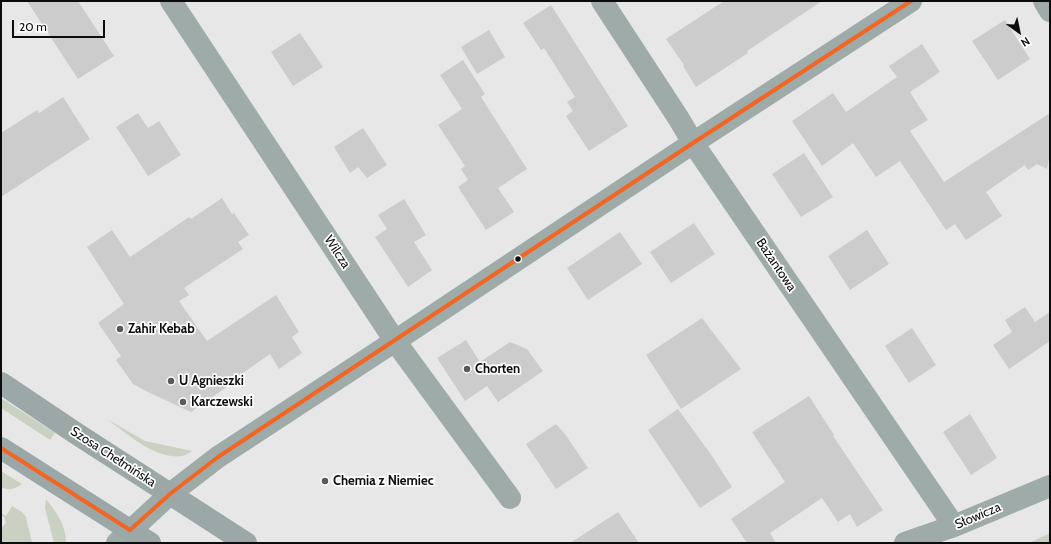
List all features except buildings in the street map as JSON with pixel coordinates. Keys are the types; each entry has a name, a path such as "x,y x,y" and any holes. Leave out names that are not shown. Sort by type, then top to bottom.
{"main road":[{"name":"Szosa Chełmińska","path":"1,382 246,543"},
{"path":"1,448 123,536 150,543"}],"street":[{"name":"Wilcza","path":"171,1 396,341 510,498"},
{"name":"Bażantowa","path":"602,1 693,143 954,526"},
{"path":"123,536 170,494 218,457 396,341 693,143 911,1"},
{"path":"1044,1 1050,11"},
{"name":"Słowicza","path":"905,543 954,526 1050,486"}],"shaded area":[{"path":"1,398 55,433 50,440 1,408"},
{"path":"107,419 145,441 192,451 182,456 162,454 132,438"},
{"path":"1,471 22,484 12,489 1,487"},
{"path":"46,499 63,525 66,543 54,543 45,508"},
{"path":"12,506 22,512 26,517 32,543 1,543 1,528 6,523 1,513 6,516"},
{"path":"1050,533 1050,543 1029,543"}],"transit line":[{"path":"1,448 130,530 170,494 218,457 693,143 911,1"}],"place":[{"name":"Zahir Kebab","path":"120,329"},
{"name":"Chorten","path":"467,369"},
{"name":"U Agnieszki","path":"171,381"},
{"name":"Karczewski","path":"183,402"},
{"name":"Chemia z Niemiec","path":"325,481"}]}
